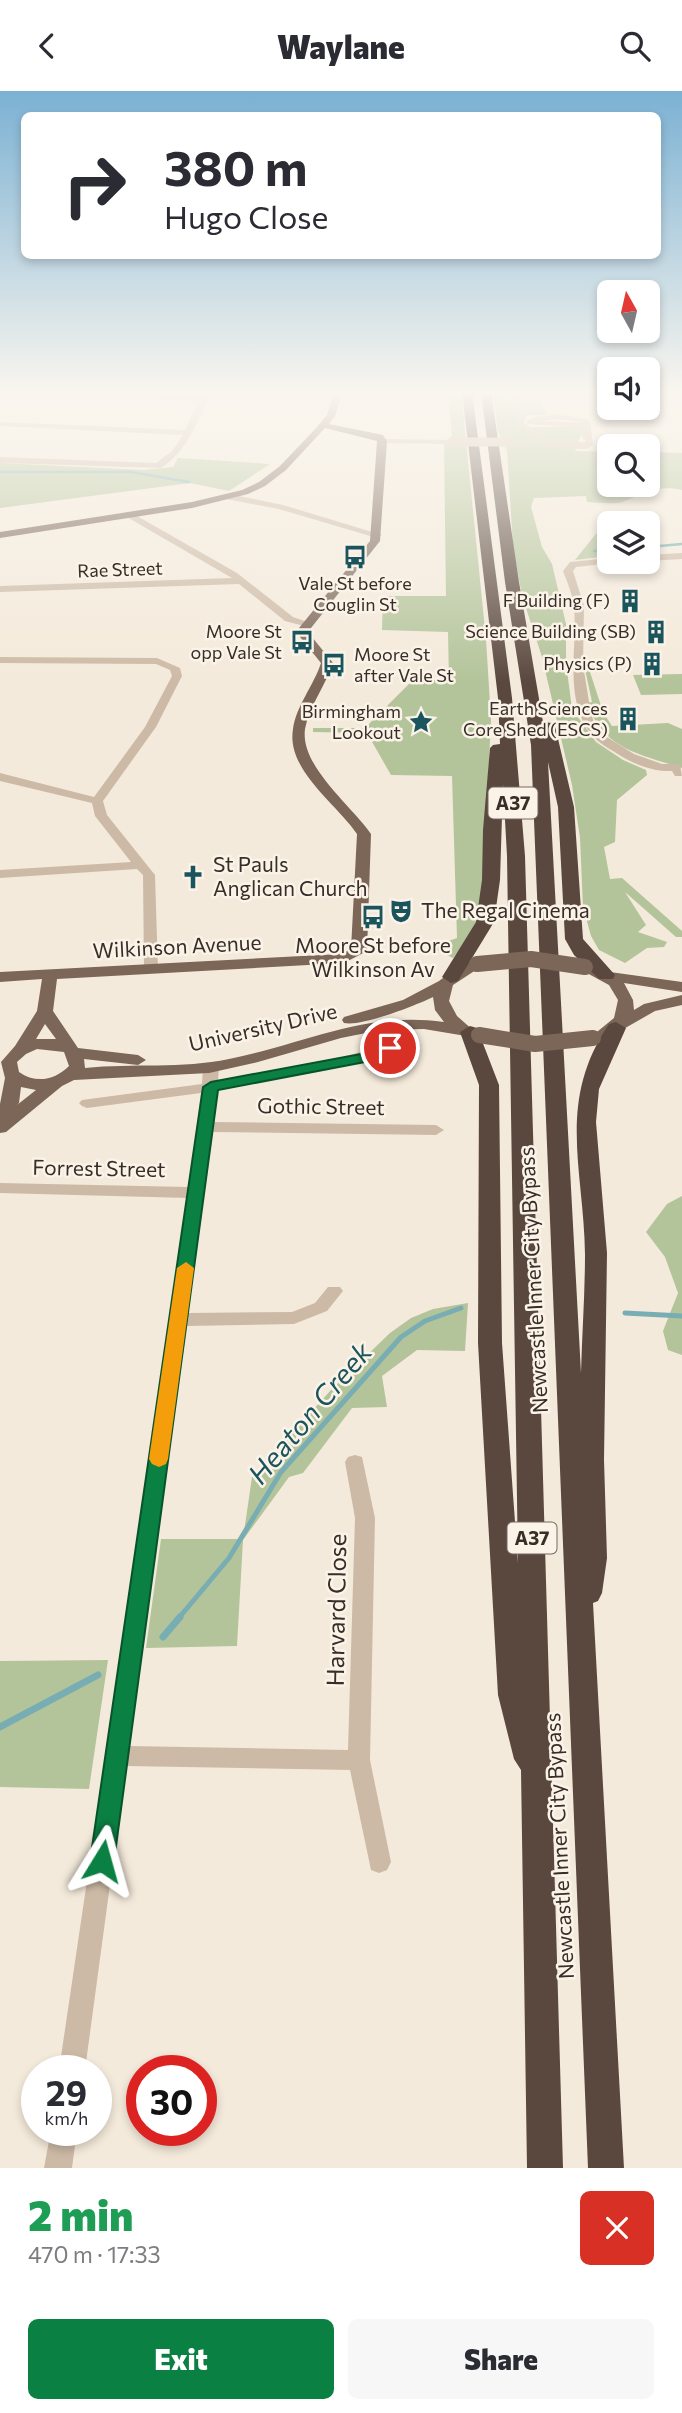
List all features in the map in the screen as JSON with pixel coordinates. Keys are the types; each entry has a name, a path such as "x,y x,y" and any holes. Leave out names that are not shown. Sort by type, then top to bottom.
{"highway":[{"name":"Newcastle Inner City Bypass","path":"477,489 505,698 516,856 545,2168"},
{"name":"Newcastle Inner City Bypass","path":"500,489 539,745 606,2168"},
{"path":"524,655 553,746 566,807 574,939 581,951 607,975"},
{"path":"447,981 485,922 491,880 491,830 498,729 505,698"},
{"path":"581,1643 593,1558 591,1447 596,1253 586,1122 589,1089 618,1026"},
{"path":"472,1032 489,1085 490,1331 513,1695 538,1799"}],"main road":[{"path":"0,535 229,497 249,489"},
{"path":"307,630 371,547 377,535 379,489"},
{"name":"Wilkinson Avenue","path":"0,977 344,958 356,953 362,943 365,838 361,829 310,768 299,739 299,727 327,663 307,630"},
{"name":"University Drive","path":"22,1049 47,1043 72,1051 140,1060 190,1059 229,1053 410,1003 477,964 531,959 585,967 607,975"},
{"path":"0,1114 10,1103 14,1077 9,1070 9,1062 22,1049 45,1011 50,975"},
{"path":"607,975 682,987"},
{"path":"607,975 625,996 627,1011 618,1026"},
{"path":"447,981 439,996 441,1005 452,1021 472,1032"},
{"path":"618,1026 650,1007 682,1000"},
{"path":"0,1128 77,1066 72,1051 52,1026 45,1011"},
{"name":"University Drive","path":"14,1077 34,1084 105,1070 173,1071 211,1077 379,1025 415,1023 472,1032 506,1041 536,1044 593,1038 618,1026"}],"street":[{"path":"229,497 280,507 377,535"},
{"path":"130,515 242,581 307,630"},
{"path":"660,557 682,555"},
{"path":"597,562 573,564 568,571 580,614 578,665 585,714 595,731 615,747 662,768 660,772 664,774 681,773"},
{"name":"Rae Street","path":"0,589 242,581"},
{"path":"0,660 157,661 174,668 177,676 150,727 97,801"},
{"path":"0,669 14,661"},
{"path":"0,777 97,801"},
{"path":"97,801 101,815 149,875 151,969"},
{"path":"0,874 140,865"},
{"path":"87,1103 123,1101 211,1077 365,1058 390,1048"},
{"path":"74,2055 197,1193 211,1077"},
{"name":"Gothic Street","path":"206,1127 436,1130"},
{"name":"Forrest Street","path":"0,1188 197,1193"},
{"path":"178,1320 294,1318 321,1307 334,1291"},
{"name":"Harvard Close","path":"355,1462 366,1518 359,1760 379,1862"},
{"path":"117,1756 359,1760"},
{"path":"58,2168 61,2146"}],"green space":[{"path":"0,489 145,489 0,508"},
{"path":"445,489 471,489 491,720 482,909 472,934 453,958 431,947 457,938 452,776 391,775 367,733 313,732 313,728 365,728 413,680 449,680 448,632 382,630 383,596 446,596"},
{"path":"509,489 597,489 597,497 634,497 614,503 587,502 586,496 534,498 531,507 542,547 552,564 566,624 566,663 572,709 596,742 623,760 646,770 647,775 617,800 615,842 604,847 610,879 622,878 682,931 682,937 676,937 625,892 646,925 638,932 667,942 664,947 647,948 625,963 599,950 591,936 583,907 580,838 572,785 542,657 522,596 513,546"},
{"path":"597,532 597,557 575,560"},
{"path":"598,667 599,671 590,672 603,712 612,726 668,723 682,729 682,768 625,748 603,731 587,703 592,702 585,669"},
{"path":"682,674 682,694 641,695 633,675"},
{"path":"682,1196 682,1355 668,1350 663,1331 678,1293 665,1257 646,1232 667,1204"},
{"path":"468,1303 465,1351 417,1350 382,1376 387,1407 352,1408 303,1473 289,1477 243,1540 237,1646 146,1648 161,1539 243,1539 252,1477 331,1390 390,1333 411,1318 433,1309"},
{"path":"108,1660 89,1789 0,1787 0,1661"}],"waterway":[{"path":"660,546 682,544"},
{"name":"Heaton Creek","path":"178,1619 229,1558 281,1472 401,1337 425,1321 461,1308"},
{"name":"Heaton Creek","path":"625,1313 682,1316"},
{"name":"Heaton Creek","path":"163,1637 180,1617"},
{"name":"Heaton Creek","path":"0,1727 98,1675"}],"slow traffic":[{"path":"159,1459 186,1268"}],"place":[{"name":"Vale St before Couglin St","path":"355,557"},
{"name":"F Building (F)","path":"630,601"},
{"name":"Science Building (SB)","path":"656,632"},
{"name":"Moore St opp Vale St","path":"302,642"},
{"name":"Physics (P)","path":"652,664"},
{"name":"Moore St after Vale St","path":"334,665"},
{"name":"Earth Sciences Core Shed (ESCS)","path":"628,719"},
{"name":"Birmingham Lookout","path":"421,722"},
{"name":"St Pauls Anglican Church","path":"193,877"},
{"name":"The Regal Cinema","path":"401,911"},
{"name":"Moore St before Wilkinson Av","path":"373,917"}],"route":[{"path":"102,1861 211,1087 365,1058 390,1048"}]}
